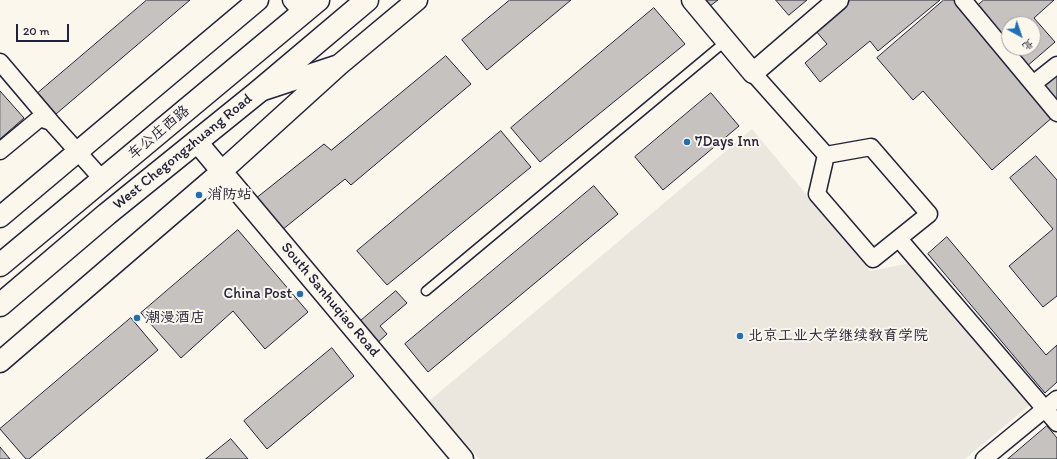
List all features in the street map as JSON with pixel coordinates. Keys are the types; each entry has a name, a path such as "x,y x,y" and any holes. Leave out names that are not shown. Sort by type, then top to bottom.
{"main road":[{"name":"West Chegongzhuang Road","path":"0,305 367,0"},
{"name":"车公庄西路","path":"0,265 103,180 304,4"}],"street":[{"path":"0,217 258,0"},
{"path":"0,362 222,172 339,65 417,0"},
{"path":"692,0 826,155"},
{"path":"753,72 838,0"},
{"path":"963,0 1057,113"},
{"path":"0,62 103,180"},
{"path":"258,92 339,65"},
{"path":"1033,84 1057,65"},
{"path":"0,151 40,118 51,122"},
{"name":"South Sanhuqiao Road","path":"197,142 463,459"},
{"path":"871,147 929,214 873,260 817,194 826,155 871,147"},
{"path":"899,239 1051,404 1057,423"},
{"path":"984,459 1051,404"}],"lane":[{"path":"426,291 727,41"}],"shaded area":[{"name":"北京工业大学继续教育学院","path":"752,129 870,271 911,263 1031,404 965,459 479,459 429,401"}],"building":[{"path":"147,0 190,0 56,114 38,93"},
{"path":"510,0 571,0 487,70 462,40"},
{"path":"704,0 718,0 710,6"},
{"path":"776,0 807,0 789,15"},
{"path":"851,0 940,0 878,51 870,41 820,82 805,63 827,44 815,30"},
{"path":"944,0 954,0 1054,116 992,170 923,91 913,100 877,58"},
{"path":"984,0 1054,0 1036,16 1001,16 1001,37 976,7"},
{"path":"654,8 685,44 540,162 511,128"},
{"path":"1041,26 1055,42 1041,54"},
{"path":"446,56 471,84 351,185 345,179 282,230 255,199 324,144 331,150"},
{"path":"1017,56 1039,56 1026,67"},
{"path":"1057,65 1057,110 1033,84"},
{"path":"0,91 24,118 0,139"},
{"name":"7Days Inn","path":"711,93 739,126 663,190 635,157"},
{"path":"501,131 531,167 387,285 357,251"},
{"path":"1036,156 1057,180 1057,296 1043,307 1009,266 1053,229 1010,178"},
{"path":"594,186 618,214 428,372 405,344"},
{"path":"238,230 308,312 265,349 233,311 181,358 141,313"},
{"path":"947,237 1046,355 1057,345 1057,382 1045,393 928,254"},
{"path":"396,291 407,303 380,326 387,334 375,345 357,324"},
{"path":"131,318 158,350 29,459 26,459 0,429"},
{"path":"332,348 354,376 267,449 244,421"},
{"path":"1047,426 1057,438 1057,459 1008,459"},
{"path":"231,439 248,459 206,459"},
{"path":"0,447 10,459 0,459"}],"place":[{"name":"7Days Inn","path":"687,142"},
{"name":"消防站","path":"199,195"},
{"name":"China Post","path":"300,294"},
{"name":"潮漫酒店","path":"137,318"},
{"name":"北京工业大学继续教育学院","path":"740,336"}]}
